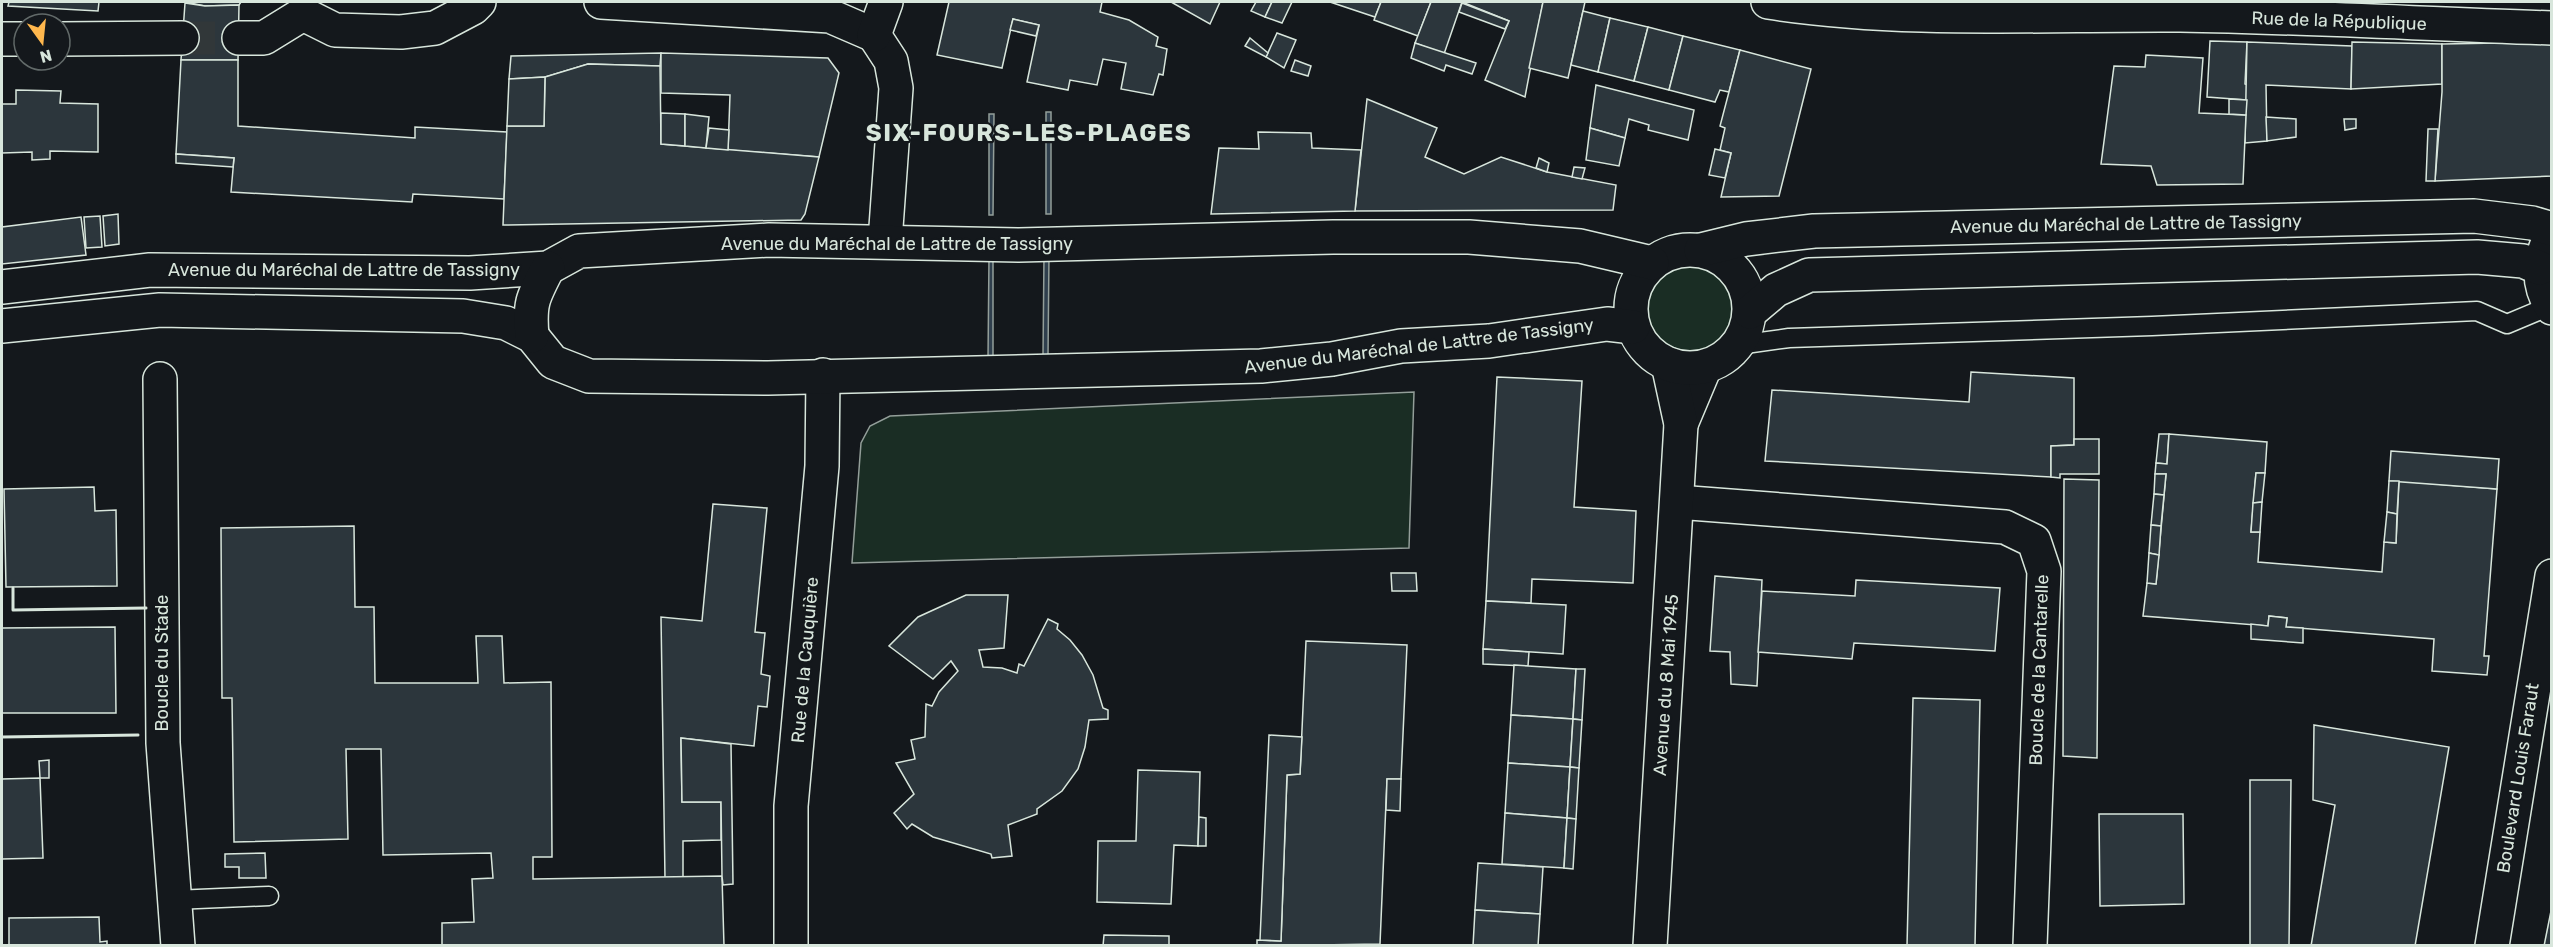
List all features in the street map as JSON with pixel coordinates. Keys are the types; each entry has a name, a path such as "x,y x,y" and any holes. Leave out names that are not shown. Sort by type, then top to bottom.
{"main road":[{"path":"251,38 303,8 335,30 401,32 435,28 473,8 479,2"},
{"path":"601,2 830,16 874,35 891,61 896,88 885,241"},
{"path":"874,35 886,2"},
{"name":"Rue de la République","path":"1768,2 1861,12 2088,16 2180,15 2552,28"},
{"path":"72,39 182,38"},
{"name":"Avenue du Maréchal de Lattre de Tassigny","path":"1701,250 1746,239 1814,231 2474,216 2532,223 2552,229"},
{"path":"2551,307 2542,288 2540,268 2542,255 2552,236"},
{"name":"Avenue du Maréchal de Lattre de Tassigny","path":"2,287 150,270 470,273 548,268 579,251 769,240 1019,245 1333,237 1469,237 1580,246 1652,263"},
{"path":"1684,249 1701,250 1717,255 1731,265 1742,279 1748,295 1750,312 1746,330 1738,345 1723,359 1705,367 1686,369 1668,364 1653,356 1641,342 1633,327 1630,309 1632,292 1640,275 1652,263 1667,254 1684,249"},
{"path":"1750,312 1776,290 1809,275 2476,257 2523,261 2540,268"},
{"path":"532,336 530,314 532,298 548,268"},
{"name":"Avenue du Maréchal de Lattre de Tassigny","path":"2,326 160,310 444,314 506,323 532,336 553,362 589,376 768,378 1262,366 1332,359 1401,346 1489,341 1607,324 1633,327"},
{"name":"Avenue du 8 Mai 1945","path":"1650,945 1681,424 1668,364"},
{"name":"Avenue du 8 Mai 1945","path":"1681,424 1705,367"},
{"name":"Rue de la Cauquière","path":"791,945 791,806 822,466 823,375"},
{"name":"Boucle du Stade","path":"160,379 163,743 178,945"},
{"name":"Boucle de la Cantarelle","path":"1677,502 2005,527 2034,541 2044,571 2030,945"},
{"name":"Boulevard Louis Faraut","path":"2492,945 2552,576"}],"lane":[{"path":"1738,345 1789,338 2152,326 2477,310 2507,324 2551,307"},
{"path":"174,900 269,896"}],"green space":[{"path":"1690,250 1713,254 1732,267 1745,286 1749,309 1745,332 1732,351 1713,364 1690,368 1667,364 1648,351 1635,332 1631,309 1635,286 1648,267 1667,254"},
{"path":"1414,392 1409,548 852,563 861,443 870,426 890,416"}],"water":[{"path":"1046,112 1051,112 1051,214 1046,214"},
{"path":"989,114 994,114 993,215 989,215"},
{"path":"1044,255 1049,255 1048,356 1043,356"},
{"path":"989,257 993,257 993,359 988,359"}],"building":[{"path":"9,2 99,2 98,11 8,6"},
{"path":"185,2 241,2 239,5 205,6"},
{"path":"949,2 1102,2 1100,12 1129,20 1158,37 1156,46 1167,49 1163,75 1159,74 1153,95 1121,89 1126,63 1103,59 1097,85 1070,80 1068,90 1027,82 1039,25 1013,19 1002,68 937,55"},
{"path":"1171,2 1220,2 1210,24"},
{"path":"1256,2 1272,2 1265,17 1251,11"},
{"path":"1272,2 1292,2 1282,23 1265,17"},
{"path":"1330,2 1381,2 1375,17"},
{"path":"1381,2 1431,2 1418,36 1374,20"},
{"path":"1431,2 1462,2 1444,54 1415,43"},
{"path":"1462,2 1543,2 1525,97 1485,80 1509,21"},
{"path":"1543,2 1585,2 1568,78 1529,68"},
{"path":"185,3 205,6 239,5 238,60 181,60"},
{"path":"1462,3 1509,21 1505,29 1459,12"},
{"path":"1583,11 1610,18 1598,72 1571,65"},
{"path":"1610,18 1648,27 1634,81 1598,72"},
{"path":"1013,19 1039,25 1036,36 1010,30"},
{"path":"1648,27 1683,36 1669,90 1634,81"},
{"path":"1277,33 1296,40 1284,68 1266,57"},
{"path":"1683,36 1740,50 1729,92 1720,90 1715,102 1669,90"},
{"path":"1250,38 1268,53 1266,57 1245,46"},
{"path":"2210,41 2247,42 2245,84 2248,85 2247,100 2207,97"},
{"path":"2247,42 2352,46 2351,89 2266,85 2267,141 2245,143"},
{"path":"2352,42 2442,44 2442,84 2351,89"},
{"path":"2552,42 2552,176 2435,181 2442,92 2442,44"},
{"path":"1415,43 1476,63 1472,74 1446,65 1444,71 1411,58"},
{"path":"1740,50 1811,69 1779,196 1721,197 1731,153 1720,150 1725,128 1720,126"},
{"path":"661,53 660,66 588,64 545,77 509,79 511,56"},
{"path":"661,53 828,58 839,73 819,157 728,150 730,95 661,93"},
{"path":"2146,55 2203,58 2199,113 2246,115 2243,184 2157,185 2151,166 2101,164 2114,66 2145,67"},
{"path":"181,60 238,60 238,126 415,138 415,127 507,132 504,199 413,194 412,202 231,192 234,158 176,154"},
{"path":"1295,60 1311,66 1308,76 1291,71"},
{"path":"588,64 660,66 661,144 819,157 805,214 801,220 503,225 507,126 544,126 545,77"},
{"path":"545,77 544,126 507,126 509,79"},
{"path":"1596,85 1694,110 1688,140 1648,130 1649,125 1629,119 1625,138 1590,128"},
{"path":"16,90 61,91 60,103 98,104 98,152 50,151 50,159 32,160 32,152 2,153 2,104 16,104"},
{"path":"1367,99 1437,128 1425,157 1464,174 1501,157 1547,172 1616,185 1613,210 1355,211"},
{"path":"2229,99 2247,100 2246,115 2229,114"},
{"path":"661,113 685,114 685,146 661,144"},
{"path":"685,114 709,117 706,148 685,146"},
{"path":"2266,117 2296,119 2296,137 2267,141"},
{"path":"2344,119 2356,119 2356,128 2345,130"},
{"path":"709,128 729,130 728,150 706,148"},
{"path":"1590,128 1625,138 1619,166 1586,160"},
{"path":"2428,129 2438,129 2435,181 2426,181"},
{"path":"1258,132 1311,133 1312,148 1361,150 1355,211 1211,214 1219,148 1259,149"},
{"path":"1715,149 1731,153 1725,178 1709,175"},
{"path":"176,154 234,158 233,167 176,163"},
{"path":"1539,158 1549,163 1547,172 1536,168"},
{"path":"1574,167 1585,168 1582,179 1572,177"},
{"path":"118,214 119,244 105,246 103,216"},
{"path":"100,216 102,247 86,248 84,217"},
{"path":"81,217 86,255 2,264 2,227"},
{"path":"1971,372 2074,378 2074,445 2051,446 2051,477 1765,461 1772,390 1969,402"},
{"path":"1497,377 1582,381 1574,507 1636,511 1633,583 1532,579 1531,603 1486,601"},
{"path":"2159,434 2169,434 2167,464 2156,463"},
{"path":"2169,434 2267,442 2265,473 2256,473 2251,532 2260,532 2258,562 2382,572 2384,542 2396,543 2399,481 2497,489 2484,656 2489,656 2487,675 2432,671 2434,639 2286,627 2287,618 2269,616 2268,626 2143,616 2147,583 2156,584 2166,474 2155,474 2156,463 2167,464"},
{"path":"2074,439 2099,439 2099,474 2060,474 2060,478 2051,477 2051,446 2074,445"},
{"path":"2391,451 2499,459 2497,489 2389,481"},
{"path":"2256,473 2265,473 2262,502 2253,503"},
{"path":"2155,474 2166,474 2164,495 2154,494"},
{"path":"2064,479 2099,480 2097,758 2063,756"},
{"path":"2389,481 2399,481 2397,514 2387,512"},
{"path":"94,487 95,511 116,510 117,586 6,587 4,489"},
{"path":"2154,494 2164,495 2161,526 2151,525"},
{"path":"2262,502 2260,532 2251,532 2253,503"},
{"path":"713,504 767,508 755,632 765,633 761,674 770,676 767,707 758,706 754,746 681,738 682,802 721,802 721,840 683,841 683,877 665,878 661,617 702,621"},
{"path":"2387,512 2397,514 2396,543 2384,542"},
{"path":"2151,525 2161,526 2159,555 2149,553"},
{"path":"354,526 355,607 374,607 375,683 478,683 476,636 502,636 504,683 551,682 552,857 533,857 533,879 722,876 724,946 442,946 442,923 474,922 472,879 493,878 491,853 383,855 381,749 346,749 348,839 234,842 232,698 222,698 221,528"},
{"path":"2149,553 2159,555 2156,584 2147,583"},
{"path":"1391,573 1416,573 1417,591 1392,591"},
{"path":"1715,576 1762,580 1757,686 1731,684 1730,652 1710,651"},
{"path":"1856,580 2000,588 1995,651 1854,643 1852,659 1758,652 1762,591 1855,596"},
{"path":"966,595 1008,595 1004,648 979,650 983,667 1002,668 1017,673 1019,664 1024,666 1048,619 1058,624 1057,629 1082,655 1093,675 1103,708 1108,710 1108,719 1089,720 1085,747 1078,769 1062,791 1037,809 1037,814 1008,825 1012,856 992,858 991,854 933,837 912,824 907,829 894,813 914,794 896,763 915,759 911,740 925,737 926,704 932,706 939,692 958,671 951,661 933,679 889,646 918,617"},
{"path":"1486,601 1566,605 1563,654 1483,649"},
{"path":"2269,616 2287,618 2286,627 2303,628 2303,643 2251,639 2251,624 2268,626"},
{"path":"115,627 116,713 2,713 2,628"},
{"path":"1306,641 1407,645 1401,779 1387,779 1380,944 1257,946 1257,940 1281,941 1287,775 1300,774"},
{"path":"1483,649 1529,652 1528,666 1483,664"},
{"path":"1514,665 1576,669 1573,719 1511,715"},
{"path":"1576,669 1585,669 1582,720 1573,719"},
{"path":"1913,698 1980,700 1975,946 1907,946"},
{"path":"1511,715 1573,719 1570,767 1508,763"},
{"path":"1573,719 1582,720 1579,768 1570,767"},
{"path":"2314,725 2449,747 2415,946 2311,946 2335,805 2313,800"},
{"path":"1269,735 1302,737 1300,774 1287,775 1281,941 1260,940"},
{"path":"681,738 731,744 733,884 723,885 721,802 682,802"},
{"path":"49,760 49,778 40,778 39,761"},
{"path":"1508,763 1570,767 1567,818 1505,813"},
{"path":"1570,767 1579,768 1576,819 1567,818"},
{"path":"1138,770 1200,772 1198,846 1174,845 1171,904 1097,902 1098,841 1136,841"},
{"path":"40,778 43,858 2,859 2,779"},
{"path":"1387,779 1401,779 1400,811 1386,810"},
{"path":"2250,780 2291,780 2289,946 2250,946"},
{"path":"1505,813 1567,818 1564,868 1502,864"},
{"path":"2099,814 2183,814 2184,904 2100,906"},
{"path":"1199,817 1206,818 1206,846 1198,846"},
{"path":"1567,818 1576,819 1573,869 1564,868"},
{"path":"265,853 266,878 239,878 239,867 225,867 225,854"},
{"path":"1478,863 1543,867 1540,914 1475,910"},
{"path":"2552,906 2552,946 2544,946"},
{"path":"1475,910 1540,914 1538,946 1473,946"},
{"path":"99,917 100,942 107,941 107,946 9,946 9,918"},
{"path":"1104,935 1169,936 1169,946 1103,946"}],"tunnel":[{"path":"182,38 239,38"}],"wall":[{"path":"13,588 13,610 146,608"},
{"path":"2,737 138,735"}],"district":[{"name":"SIX-FOURS-LES-PLAGES","path":"1029,133"}]}
